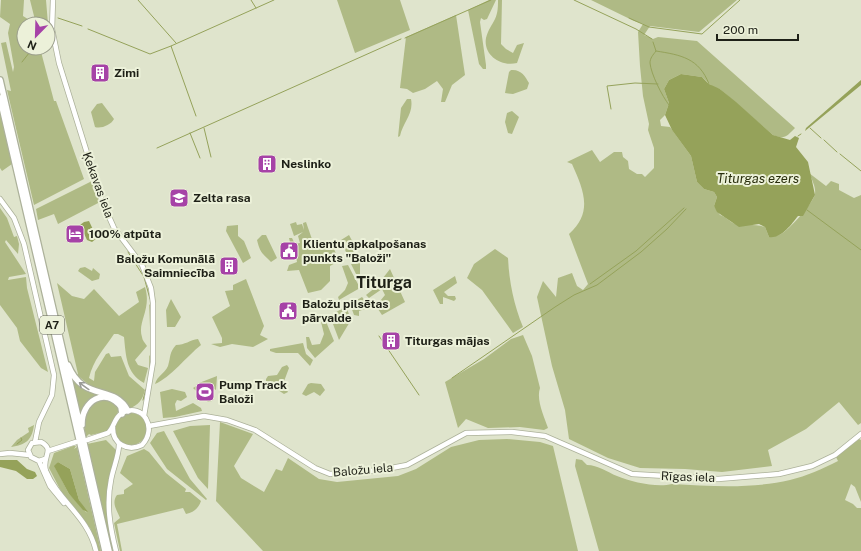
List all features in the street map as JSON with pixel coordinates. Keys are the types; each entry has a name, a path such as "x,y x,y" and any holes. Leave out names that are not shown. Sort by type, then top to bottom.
{"highway":[{"name":"A7","path":"0,80 109,551"},
{"name":"A7","path":"0,98 105,551"},
{"path":"64,357 70,370 80,382 93,391 117,398 125,405 128,411"},
{"path":"81,431 84,409 93,400 104,397 112,399 121,407 122,414"}],"main road":[{"name":"Ķekavas iela","path":"53,0 52,29 59,63 102,201 114,228 142,265 151,288 154,303 153,362 150,387 144,404"},
{"path":"0,199 14,218 24,244 53,368 54,384 52,395 39,425 34,442 29,448 12,453"},
{"path":"137,412 144,404"},
{"path":"113,427 114,437 120,444 126,447 134,448 142,445 148,437 149,426 144,416 144,404"},
{"path":"87,440 108,433 113,427 116,418 128,411 137,412 144,416"},
{"name":"Baložu iela","path":"149,426 204,416 227,420 255,430 315,468 330,474 381,470 407,465 448,441 466,433 512,432"},
{"path":"39,425 41,442 48,449"},
{"name":"Rīgas iela","path":"512,432 532,433 544,436 632,474 718,478 779,474 812,466 836,455 861,434"},
{"path":"99,436 114,437"},
{"path":"34,442 41,442"},
{"path":"48,449 76,442"},
{"path":"116,551 108,509 111,481 120,444"},
{"path":"116,460 126,447"},
{"path":"29,448 29,455 33,460 39,461 45,459"},
{"path":"48,449 45,459 45,466 50,479 87,528 96,551"},
{"path":"0,454 12,453 29,455"},
{"path":"39,461 54,491 74,512"}],"shaded area":[{"path":"1,0 24,0 23,16 16,16 16,56 42,56 54,101 56,101 84,179 34,205 7,90 11,91 1,43 6,42 13,72 14,67 8,33 10,24 0,17"},
{"path":"30,0 46,0 47,16 34,16"},
{"path":"337,0 400,0 410,30 355,53"},
{"path":"489,0 496,0 487,19 484,20 481,18 480,22 486,65 486,69 483,69 479,64 468,10"},
{"path":"498,0 502,0 501,44 513,53 517,45 524,43 517,63 511,64 499,61 487,50 486,38 496,17"},
{"path":"591,0 737,0 699,32 650,26 644,35 653,39 658,37 697,41 795,128 783,137 773,135 720,89 714,88 702,77 681,74 669,80 664,89 669,103 665,115 660,120 661,126 670,127 691,156 697,182 704,189 714,192 717,197 714,206 720,215 736,224 765,227 769,237 780,235 795,222 814,198 814,184 809,173 826,186 831,181 839,184 839,190 854,198 861,195 861,423 858,425 839,402 806,429 768,450 772,466 722,472 640,468 608,458 569,439 565,410 552,366 537,297 543,281 556,297 558,278 572,273 577,286 583,290 588,284 569,234 577,226 582,217 584,200 580,182 572,164 567,162 592,150 600,162 614,152 622,152 623,157 628,161 629,169 637,174 642,174 645,177 654,168 654,148 648,130 649,124 643,96 640,66 638,32 643,24"},
{"path":"456,15 465,75 452,85 445,102 441,102 443,89 437,81 425,89 413,93 407,89 400,88 406,37"},
{"path":"511,70 520,72 524,76 529,83 527,89 513,94 505,93 509,72"},
{"path":"407,99 411,99 412,104 410,114 400,136 398,137 401,108"},
{"path":"102,103 114,119 106,126 95,127 91,112 97,104"},
{"path":"512,111 519,117 512,134 508,133 505,122 507,113"},
{"path":"0,113 12,164 2,171 0,168"},
{"path":"92,181 100,202 58,224 54,214 38,220 36,209"},
{"path":"0,208 7,218 14,237 17,236 19,244 18,254 6,240 5,242 26,274 9,277 8,280 26,277 27,288 48,372 41,368 20,341 17,328 0,305"},
{"path":"296,222 297,225 302,224 304,230 303,223 306,222 314,245 323,242 332,244 339,261 330,266 330,281 321,290 308,293 299,270 287,271 289,265 297,262 295,251 291,246 289,238 292,238 295,244 300,243 298,236 303,232 294,236 290,224"},
{"path":"238,225 238,236 244,241 251,258 243,263 226,231 227,226"},
{"path":"262,235 266,235 277,258 271,262 259,248 257,240"},
{"path":"349,235 356,248 351,258 348,257 341,240"},
{"path":"495,249 508,258 512,293 523,327 513,333 482,290 467,278 474,264"},
{"path":"357,259 360,263 360,274 367,275 362,286 351,264"},
{"path":"348,265 360,288 339,300 338,297 345,290 348,283 342,266"},
{"path":"85,267 92,271 93,268 100,274 99,279 92,281 78,271 80,268"},
{"path":"390,269 405,302 382,315 376,306 385,295 382,289 369,298 366,295 376,287"},
{"path":"455,276 457,283 444,292 448,296 455,296 456,299 454,301 443,297 443,304 440,304 433,290"},
{"path":"246,279 264,326 260,335 268,339 253,347 232,344 220,347 211,344 222,343 222,338 212,317 230,306 225,291 233,290 233,285"},
{"path":"57,283 72,296 84,299 94,289 119,316 139,302 136,292 145,287 147,302 141,331 142,339 147,346 135,360 138,365 148,368 144,383 138,379 130,369 126,357 124,337 118,334 114,334 99,355 89,378 94,381 95,372 106,354 109,353 111,357 121,356 129,376 145,390 140,402 129,409 121,398 112,393 94,389 77,375"},
{"path":"362,297 371,307 359,311 359,316 354,315 350,304"},
{"path":"171,299 181,317 175,327 167,327 166,310"},
{"path":"346,306 351,320 339,340 330,316"},
{"path":"325,319 334,341 315,358 307,348 306,337 309,337 312,345 320,344 324,334 321,322"},
{"path":"523,335 532,356 540,388 540,403 548,428 544,430 520,427 488,428 466,419 458,428 445,382 484,359 511,339"},
{"path":"198,339 201,345 167,377 155,384 157,379 168,366 171,353 176,345"},
{"path":"303,343 306,354 313,360 310,366 298,353 276,353 270,351 270,349"},
{"path":"287,365 289,368 283,384 288,392 284,394 266,382 266,379 268,376 277,375 282,367"},
{"path":"71,376 86,390 101,395 89,400 80,413"},
{"name":"Pump Track Baloži","path":"217,376 216,390 213,388 212,401 208,402 193,388 200,384 199,383"},
{"path":"308,384 321,384 325,390 320,396 314,392 306,396 302,394"},
{"path":"172,389 185,392 187,397 181,401 177,400 175,404 176,411 193,403 201,408 202,411 163,418 160,392"},
{"path":"107,399 117,405 119,410 108,431 91,435 89,434 86,437 84,423 86,411 93,403 99,400"},
{"path":"128,413 134,413 144,420 147,429 146,435 140,442 134,445 128,445 118,438 115,432 115,426 122,416"},
{"path":"220,422 253,434 234,466 241,478 264,492 276,469 282,471 288,458 319,479 337,482 398,476 416,469 451,447 479,440 507,439 540,442 553,446 578,551 263,551 216,501"},
{"path":"34,425 32,434 27,441 21,445 11,447 17,440 29,432 28,428"},
{"path":"210,425 208,489 198,478 173,431 190,426"},
{"path":"164,431 190,479 207,499 206,500 167,469 150,443 157,433"},
{"path":"859,439 861,440 861,502 855,487 851,484 845,500 857,508 861,508 861,551 599,551 575,466 576,459 582,460 587,465 599,467 623,478 652,485 761,485 796,478 826,467 838,461 836,457"},
{"path":"106,440 117,451 110,476 107,501 108,525 113,551 87,444"},
{"path":"73,446 76,446 74,449 77,447 101,551 98,551 90,528 63,495 49,468 54,453","holes":["58,462 70,469 79,500 87,513 69,494 55,467"]},
{"path":"144,449 149,452 166,473 186,489 185,492 190,492 201,501 195,510 186,514 183,508 117,524 122,551 120,551 114,523 120,518 115,506 115,498 117,495 124,494 124,490 133,484 120,473 127,456"}],"water":[{"name":"Titurgas ezers","path":"681,74 702,77 709,84 720,89 736,102 773,135 790,140 795,136 799,138 796,147 808,162 815,195 803,216 798,216 782,234 769,237 765,227 759,224 739,227 717,212 714,206 717,197 714,192 704,189 697,182 691,156 672,130 665,115 669,103 664,89 669,80"},
{"path":"861,80 861,85 805,131 806,128"},
{"path":"89,221 97,238 92,242 87,240 80,225"},
{"path":"0,460 17,460 27,469 35,472 37,476 33,479 27,479 16,471 0,467"},
{"path":"58,462 70,469 79,500 88,512 83,510 69,494 54,466"}],"waterway":[{"path":"138,0 176,43"},
{"path":"251,0 256,8"},
{"path":"196,116 171,46 274,0"},
{"path":"405,38 491,0"},
{"name":"Titurga","path":"574,0 636,29 652,39"},
{"path":"629,18 649,27 702,34 740,0"},
{"path":"58,18 82,26"},
{"path":"88,29 150,54 171,46"},
{"path":"157,148 401,39"},
{"path":"653,42 656,51 650,63 652,73 657,85 669,105"},
{"path":"656,51 673,54 688,59 700,68 709,84"},
{"path":"22,62 27,56"},
{"path":"611,109 607,86 635,83 658,84"},
{"path":"204,128 211,157"},
{"path":"810,128 821,138"},
{"path":"190,133 200,158"},
{"path":"824,140 837,152"},
{"path":"840,154 861,171"},
{"path":"590,284 636,251 684,208"},
{"path":"452,378 555,307 574,295 597,285 641,252 667,229 686,209"},
{"path":"807,210 861,250"},
{"path":"128,252 144,277 150,299"},
{"path":"150,305 151,349"},
{"path":"379,336 419,395"},
{"path":"150,356 150,369"},
{"path":"143,400 146,389"},
{"path":"17,444 22,440 21,438"}],"place":[{"name":"Zimi","path":"100,73"},
{"name":"Neslinko","path":"267,164"},
{"name":"Zelta rasa","path":"179,198"},
{"name":"100% atpūta","path":"75,234"},
{"name":"Klientu apkalpošanas punkts \"Baloži\"","path":"289,251"},
{"name":"Baložu Komunālā Saimniecība","path":"229,266"},
{"name":"Baložu pilsētas pārvalde","path":"288,311"},
{"name":"Titurgas mājas","path":"391,341"},
{"name":"Pump Track Baloži","path":"205,392"}],"district":[{"name":"Titurga","path":"384,282"}]}
